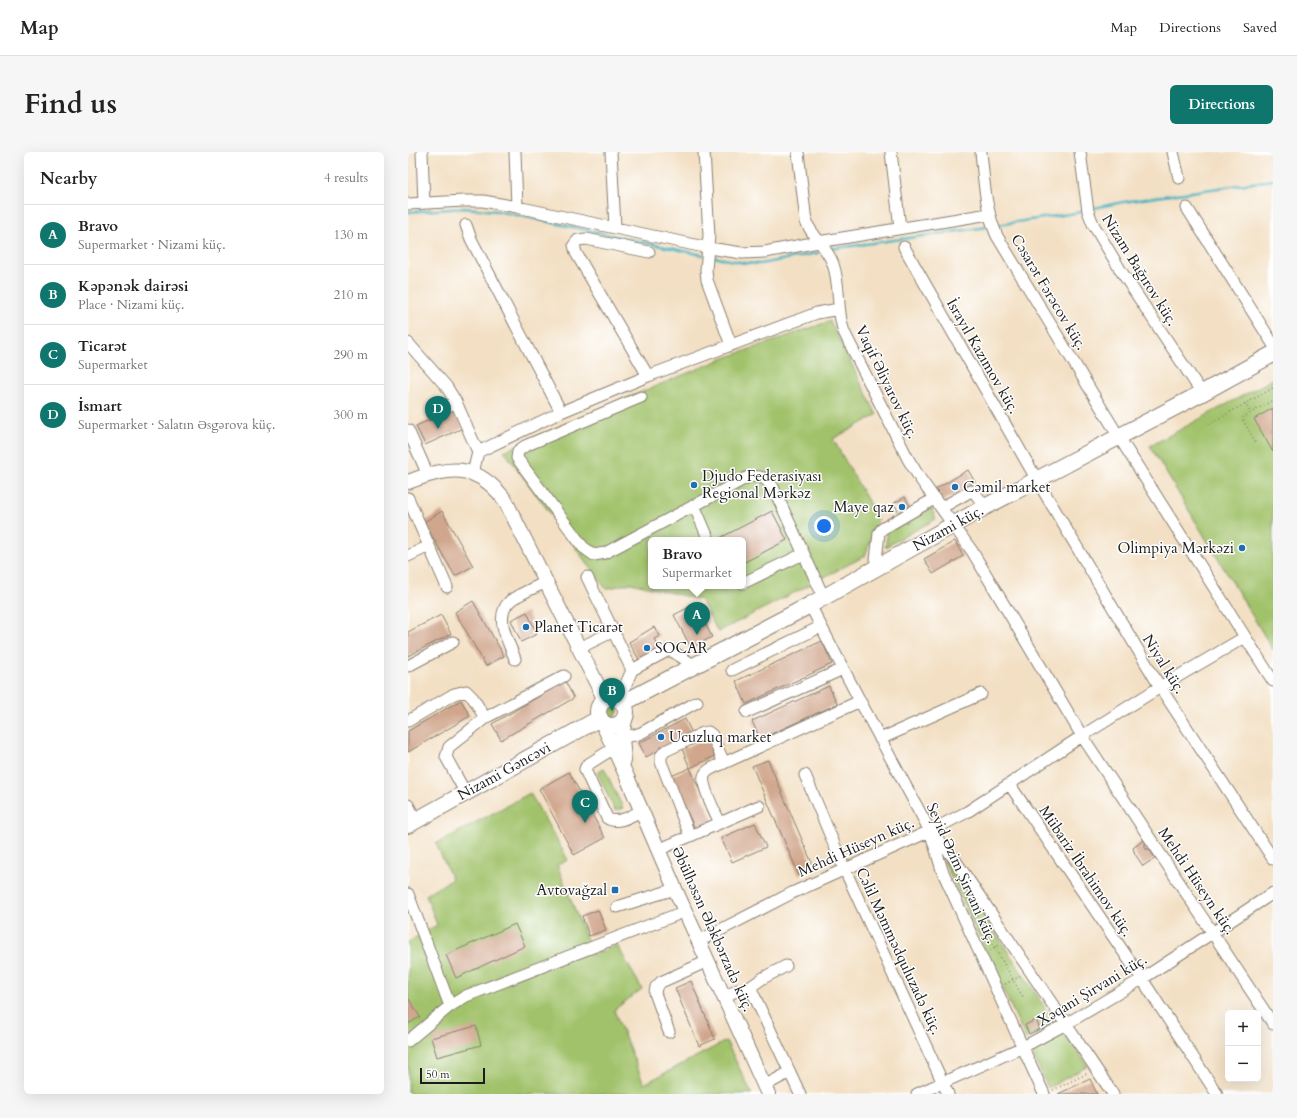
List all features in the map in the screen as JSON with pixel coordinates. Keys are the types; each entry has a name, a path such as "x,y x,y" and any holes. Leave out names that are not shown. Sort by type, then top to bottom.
{"highway":[{"name":"Nizami küç.","path":"600,718 607,725 617,725 624,718 618,704 695,666 817,601 984,508 1273,354"},
{"path":"600,718 599,708 618,704"},
{"name":"Nizami Gəncəvi","path":"412,822 600,718"}],"main road":[{"path":"408,482 428,475 453,470 473,473 488,481 504,500 579,648 618,704 618,743"},
{"path":"600,718 618,743"},
{"name":"Əbülhəsən Ələkbərzadə küç.","path":"618,743 627,777 641,811 675,890 686,911 766,1090"}],"street":[{"path":"422,152 424,203"},
{"path":"515,152 517,207"},
{"path":"611,152 615,228"},
{"path":"704,152 709,248 706,270 707,280 731,344"},
{"name":"Vaqif Əliyarov küç.","path":"798,152 806,222 810,231 834,265 837,277 839,309 844,332 908,459 937,504 953,525"},
{"path":"891,152 900,228"},
{"name":"Cəsarət Fərəcov küç.","path":"981,152 989,214 997,236 1119,437 1244,638 1273,681"},
{"name":"Nizam Bağırov küç.","path":"1080,152 1088,211 1093,224 1202,393"},
{"path":"1173,152 1179,178"},
{"path":"408,204 483,201 709,248 742,253 765,252 989,214"},
{"path":"1187,208 1273,344"},
{"path":"466,225 471,239 561,412"},
{"path":"648,376 576,253 574,245 578,240 586,239 649,252"},
{"name":"İsrayıl Kazımov küç.","path":"904,247 1037,480"},
{"path":"478,452 561,412 648,376 817,313 839,309"},
{"path":"408,343 446,386 456,402 478,452 473,473"},
{"name":"Seyid Əzim Şirvani küç.","path":"641,397 525,446 518,451 517,458 583,547 594,555 605,553 748,477 758,476 765,479 773,487 803,554 817,601 820,627 930,831 942,870 1023,1047 1048,1092"},
{"path":"432,414 456,402"},
{"path":"408,430 428,475"},
{"name":"Niyal küç.","path":"1037,480 1160,687 1273,859"},
{"path":"875,569 879,533 882,529 937,504 971,492 975,493 984,508"},
{"path":"408,498 447,587"},
{"path":"694,505 708,537"},
{"name":"Mehdi Hüseyn küç.","path":"953,525 972,551 1082,736 1273,1024"},
{"path":"408,556 429,546"},
{"path":"746,582 803,554"},
{"path":"588,577 632,670"},
{"path":"515,659 502,623 504,610 510,601 546,582"},
{"path":"732,670 820,627"},
{"path":"579,648 614,631"},
{"name":"Mehdi Hüseyn küç.","path":"699,941 792,893 844,868 930,831 967,812 1082,736 1160,687 1244,638"},
{"path":"408,666 453,642"},
{"path":"618,704 632,670 667,651 672,651 695,666"},
{"path":"747,712 843,669"},
{"path":"465,792 446,757 449,747 485,718 564,676"},
{"path":"408,721 454,694 466,691 473,698 485,718"},
{"path":"880,740 981,694"},
{"path":"720,823 704,784 704,776 709,770 860,701"},
{"path":"641,811 617,821 607,818 586,772 587,765 618,743 697,702"},
{"path":"690,836 661,762 661,756 665,751 708,732 712,735 724,762"},
{"name":"Cəlil Məmmədquluzadə küç.","path":"805,775 844,868 948,1094"},
{"name":"Mübariz İbrahimov küç.","path":"1010,784 1142,979 1217,1094"},
{"path":"408,805 412,822"},
{"path":"658,850 759,806"},
{"path":"930,831 953,857 1113,1094"},
{"path":"617,908 675,890"},
{"name":"Xəqani Şirvani küç.","path":"917,1094 1023,1047 1066,1024 1142,979 1273,893"},
{"path":"408,894 450,1006"},
{"path":"408,1041 450,1006 466,996 686,911"},
{"path":"669,1032 655,993 656,987 661,982 708,961"},
{"path":"725,997 744,988 749,988 763,978 786,966"},
{"path":"749,988 752,991 800,1094"},
{"path":"766,1090 790,1072"}],"path":[{"path":"1209,424 1273,388"},
{"path":"1256,442 1242,418 1273,400"},
{"path":"1245,403 1251,413"},
{"path":"960,885 1024,999"},
{"path":"978,917 983,914"},
{"path":"986,953 1002,943"},
{"path":"1002,986 1023,975"},
{"path":"1048,1092 1096,1069"}],"green space":[{"name":"Djudo Federasiyası Regional Mərkəz","path":"830,321 877,415 833,439 878,519 865,556 718,632 701,600 656,589 746,589 746,537 648,537 648,587 631,583 606,589 504,451 617,402 722,359"},
{"name":"Olimpiya Mərkəzi","path":"1273,379 1273,650 1150,446"},
{"path":"931,508 936,519 885,547 888,531"},
{"path":"614,705 617,706 617,716 610,717 607,716 606,709 607,706"},
{"path":"604,768 623,808 615,811 597,772"},
{"path":"530,793 568,860 557,865 593,955 617,945 642,989 614,1010 644,1084 726,1041 752,1094 408,1094 408,942 437,925 426,895 452,879 436,844"},
{"path":"947,859 1055,1023 1026,1039 944,861"},
{"path":"1064,1032 1088,1066 1048,1088 1031,1050"}],"building":[{"path":"1273,408 1273,452 1254,419"},
{"path":"454,409 463,428 425,445 416,426"},
{"path":"968,470 975,482 943,501 936,489"},
{"path":"905,497 911,508 899,514 894,503"},
{"path":"442,511 473,566 455,576 424,522"},
{"path":"772,511 787,540 746,561 746,537 722,537"},
{"path":"955,541 963,556 933,574 924,559"},
{"path":"473,601 504,656 486,666 455,612"},
{"path":"695,604 712,637 691,648 674,615"},
{"path":"527,612 537,634 521,642 511,620"},
{"path":"441,615 451,634 408,656 408,632"},
{"path":"654,627 660,636 654,639 661,651 641,663 629,642"},
{"path":"822,641 832,664 746,704 736,681"},
{"path":"565,681 574,698 501,740 492,724"},
{"path":"829,686 837,704 760,739 752,721"},
{"path":"461,700 470,716 408,752 408,731"},
{"path":"685,719 692,733 646,757 639,743"},
{"path":"707,738 715,756 690,768 682,749"},
{"path":"768,760 814,868 799,875 752,766"},
{"path":"690,768 713,821 695,829 671,776"},
{"path":"569,772 605,838 574,855 539,789"},
{"path":"755,823 766,847 732,862 721,838"},
{"path":"1145,839 1145,849 1149,849 1155,858 1143,866 1133,848"},
{"path":"598,910 606,930 589,936 582,916"},
{"path":"515,924 525,946 456,978 446,955"},
{"path":"691,981 715,1039 699,1046 675,988"},
{"path":"409,999 420,1017 408,1024 408,1000"},
{"path":"1036,1020 1040,1029 1029,1034 1025,1025"},
{"path":"476,1026 481,1045 437,1057 431,1038"},
{"path":"1090,1079 1097,1094 1058,1094"}],"waterway":[{"path":"1094,208 1123,202 1273,180"},
{"path":"408,212 464,208 497,211 703,255"},
{"path":"997,225 1082,212"},
{"path":"830,249 987,227"},
{"path":"713,257 745,263 760,264 818,253"}],"place":[{"name":"İsmart","path":"438,429"},
{"name":"Djudo Federasiyası Regional Mərkəz","path":"694,485"},
{"name":"Cəmil market","path":"955,487"},
{"name":"Maye qaz","path":"902,507"},
{"name":"Olimpiya Mərkəzi","path":"1242,548"},
{"name":"Planet Ticarət","path":"526,627"},
{"name":"Bravo","path":"697,635"},
{"name":"SOCAR","path":"647,648"},
{"name":"Kəpənək dairəsi","path":"612,711"},
{"name":"Ucuzluq market","path":"661,737"},
{"name":"Ticarət","path":"585,823"},
{"name":"Avtovağzal","path":"615,890"}]}
